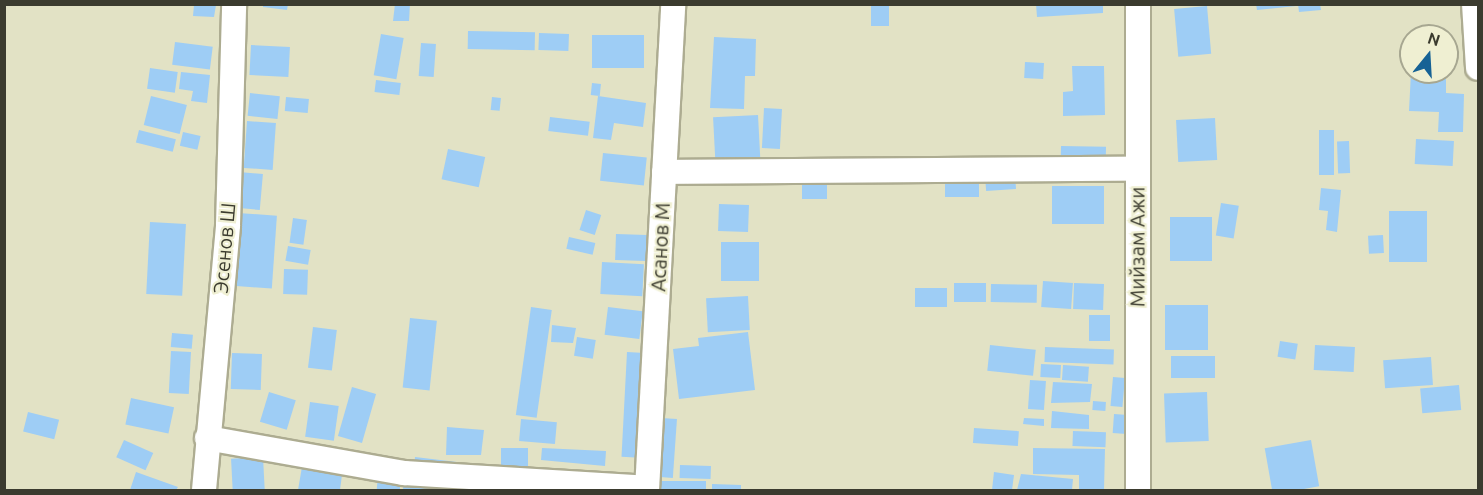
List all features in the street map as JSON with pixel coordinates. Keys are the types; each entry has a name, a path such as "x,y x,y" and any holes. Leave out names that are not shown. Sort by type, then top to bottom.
{"street":[{"name":"Эсенов Ш","path":"204,490 228,225 234,4"},
{"name":"Асанов М","path":"647,489 673,4"},
{"name":"Мийзам Ажи","path":"1138,4 1138,490"},
{"path":"1474,4 1479,68"},
{"path":"664,172 1137,169"},
{"path":"207,438 404,473 647,489"}],"building":[{"path":"263,4 288,4 287,10 263,7"},
{"path":"395,4 410,4 409,21 393,21"},
{"path":"871,4 889,4 889,26 871,26"},
{"path":"1036,4 1103,4 1103,13 1037,17"},
{"path":"1256,4 1296,4 1296,6 1257,10"},
{"path":"1298,4 1320,4 1321,10 1299,12"},
{"path":"194,5 216,5 214,17 193,16"},
{"path":"1207,6 1211,54 1178,57 1174,9"},
{"path":"468,31 535,32 535,50 468,49"},
{"path":"539,33 569,34 568,51 538,50"},
{"path":"381,34 404,38 396,79 374,75"},
{"path":"592,35 644,35 644,68 592,68"},
{"path":"714,37 756,39 755,76 745,76 744,109 710,108"},
{"path":"175,42 213,47 210,69 172,65"},
{"path":"421,43 436,44 434,77 419,76"},
{"path":"251,45 290,47 288,77 249,75"},
{"path":"1025,62 1044,63 1043,79 1024,78"},
{"path":"1072,66 1104,66 1105,115 1063,116 1063,92 1073,91"},
{"path":"150,68 178,72 175,93 147,89"},
{"path":"181,72 210,75 207,103 191,101 193,91 179,89"},
{"path":"376,80 401,83 399,95 375,92"},
{"path":"592,83 601,84 600,96 591,95"},
{"path":"1410,84 1446,84 1446,93 1464,94 1463,132 1438,132 1439,112 1409,111"},
{"path":"250,93 280,96 277,119 248,116"},
{"path":"151,96 187,105 180,134 144,125"},
{"path":"598,96 646,103 643,127 614,123 611,140 593,138"},
{"path":"286,97 309,99 308,113 285,111"},
{"path":"492,97 501,98 500,111 491,110"},
{"path":"764,108 782,109 780,149 762,148"},
{"path":"758,115 760,159 715,161 713,117"},
{"path":"550,117 590,122 588,136 548,131"},
{"path":"1215,118 1217,160 1178,162 1176,120"},
{"path":"247,121 276,123 273,170 244,168"},
{"path":"139,130 176,139 173,152 136,143"},
{"path":"1319,130 1334,130 1334,175 1319,175"},
{"path":"183,132 201,136 197,150 180,146"},
{"path":"1416,139 1454,141 1453,166 1415,164"},
{"path":"1337,141 1349,141 1350,173 1338,173"},
{"path":"1061,146 1106,147 1106,162 1061,161"},
{"path":"448,149 485,157 479,187 442,179"},
{"path":"603,153 647,158 644,185 600,181"},
{"path":"239,172 263,174 260,210 236,208"},
{"path":"1015,174 1016,189 986,191 985,176"},
{"path":"945,176 979,176 979,197 945,197"},
{"path":"802,182 827,182 827,199 802,199"},
{"path":"1052,186 1104,186 1104,224 1052,224"},
{"path":"1321,188 1341,190 1337,232 1326,230 1328,211 1319,210"},
{"path":"1221,203 1239,206 1234,238 1216,236"},
{"path":"719,204 749,205 748,232 718,231"},
{"path":"586,210 601,215 595,235 580,230"},
{"path":"1389,211 1427,211 1427,262 1389,262"},
{"path":"238,213 277,216 272,289 233,286"},
{"path":"1170,217 1212,217 1212,261 1170,261"},
{"path":"293,218 307,220 303,245 290,243"},
{"path":"150,222 186,224 182,296 146,294"},
{"path":"616,234 647,235 646,261 615,260"},
{"path":"1383,235 1384,253 1369,254 1368,236"},
{"path":"569,237 595,243 593,255 566,249"},
{"path":"721,242 759,242 759,281 721,281"},
{"path":"288,246 311,250 308,265 285,261"},
{"path":"602,262 644,264 642,296 600,294"},
{"path":"284,269 308,270 307,295 283,294"},
{"path":"1043,281 1073,283 1071,309 1041,307"},
{"path":"954,283 986,283 986,302 954,302"},
{"path":"1074,283 1104,284 1103,310 1073,309"},
{"path":"991,284 1037,285 1037,303 991,302"},
{"path":"915,288 947,288 947,307 915,307"},
{"path":"748,296 750,330 708,332 706,298"},
{"path":"1165,305 1208,305 1208,350 1165,350"},
{"path":"531,307 552,310 537,418 516,415"},
{"path":"608,307 643,311 639,339 605,335"},
{"path":"1089,315 1110,315 1110,341 1089,341"},
{"path":"410,318 437,321 430,390 403,388"},
{"path":"552,325 576,328 573,343 551,342"},
{"path":"313,327 337,330 332,371 308,368"},
{"path":"748,332 755,390 679,399 673,349 699,346 698,338"},
{"path":"172,333 193,335 192,349 171,347"},
{"path":"577,337 596,340 593,359 574,356"},
{"path":"1280,341 1298,344 1295,360 1277,357"},
{"path":"990,345 1036,350 1033,376 987,371"},
{"path":"1315,345 1355,347 1354,372 1314,370"},
{"path":"1045,347 1114,349 1113,364 1044,362"},
{"path":"171,351 191,352 189,394 169,393"},
{"path":"627,352 645,353 639,458 622,457"},
{"path":"232,353 262,354 261,390 231,389"},
{"path":"1171,356 1215,356 1215,378 1171,378"},
{"path":"1431,357 1433,385 1385,388 1383,360"},
{"path":"1041,364 1061,365 1060,378 1040,377"},
{"path":"1063,365 1089,367 1088,382 1062,380"},
{"path":"1113,377 1125,378 1122,407 1110,406"},
{"path":"1030,380 1046,381 1044,410 1028,409"},
{"path":"1053,382 1092,384 1090,402 1051,403"},
{"path":"1459,385 1461,410 1422,413 1420,388"},
{"path":"352,387 376,394 362,443 338,436"},
{"path":"269,392 296,400 287,430 260,422"},
{"path":"1207,392 1209,441 1166,442 1164,394"},
{"path":"131,398 174,407 168,434 125,424"},
{"path":"1093,401 1106,402 1105,411 1092,410"},
{"path":"310,402 339,406 334,441 305,437"},
{"path":"1052,411 1089,415 1089,429 1051,428"},
{"path":"28,412 59,420 54,439 23,431"},
{"path":"1114,414 1128,415 1127,434 1113,433"},
{"path":"661,418 677,419 673,478 657,477"},
{"path":"1024,418 1044,419 1044,426 1023,424"},
{"path":"521,419 557,422 555,444 519,441"},
{"path":"447,427 484,430 481,455 446,455"},
{"path":"974,428 1019,431 1018,446 973,443"},
{"path":"1073,431 1106,432 1105,447 1072,446"},
{"path":"124,440 153,453 146,470 116,457"},
{"path":"1311,440 1319,486 1298,490 1272,490 1265,448"},
{"path":"501,448 528,448 528,467 501,467"},
{"path":"542,448 606,451 605,466 541,460"},
{"path":"1033,448 1105,449 1104,490 1079,490 1079,475 1033,474"},
{"path":"263,457 265,490 233,490 231,459"},
{"path":"415,457 457,462 455,473 414,470"},
{"path":"303,461 343,467 340,490 298,490"},
{"path":"680,465 711,466 711,479 680,478"},
{"path":"136,472 178,487 176,490 130,490"},
{"path":"994,472 1014,475 1012,490 992,490"},
{"path":"1021,474 1073,479 1072,490 1017,490"},
{"path":"378,475 401,477 400,490 377,490"},
{"path":"404,476 451,480 450,490 403,490"},
{"path":"657,481 706,481 706,490 657,490"},
{"path":"712,484 741,485 741,490 712,490"}]}
